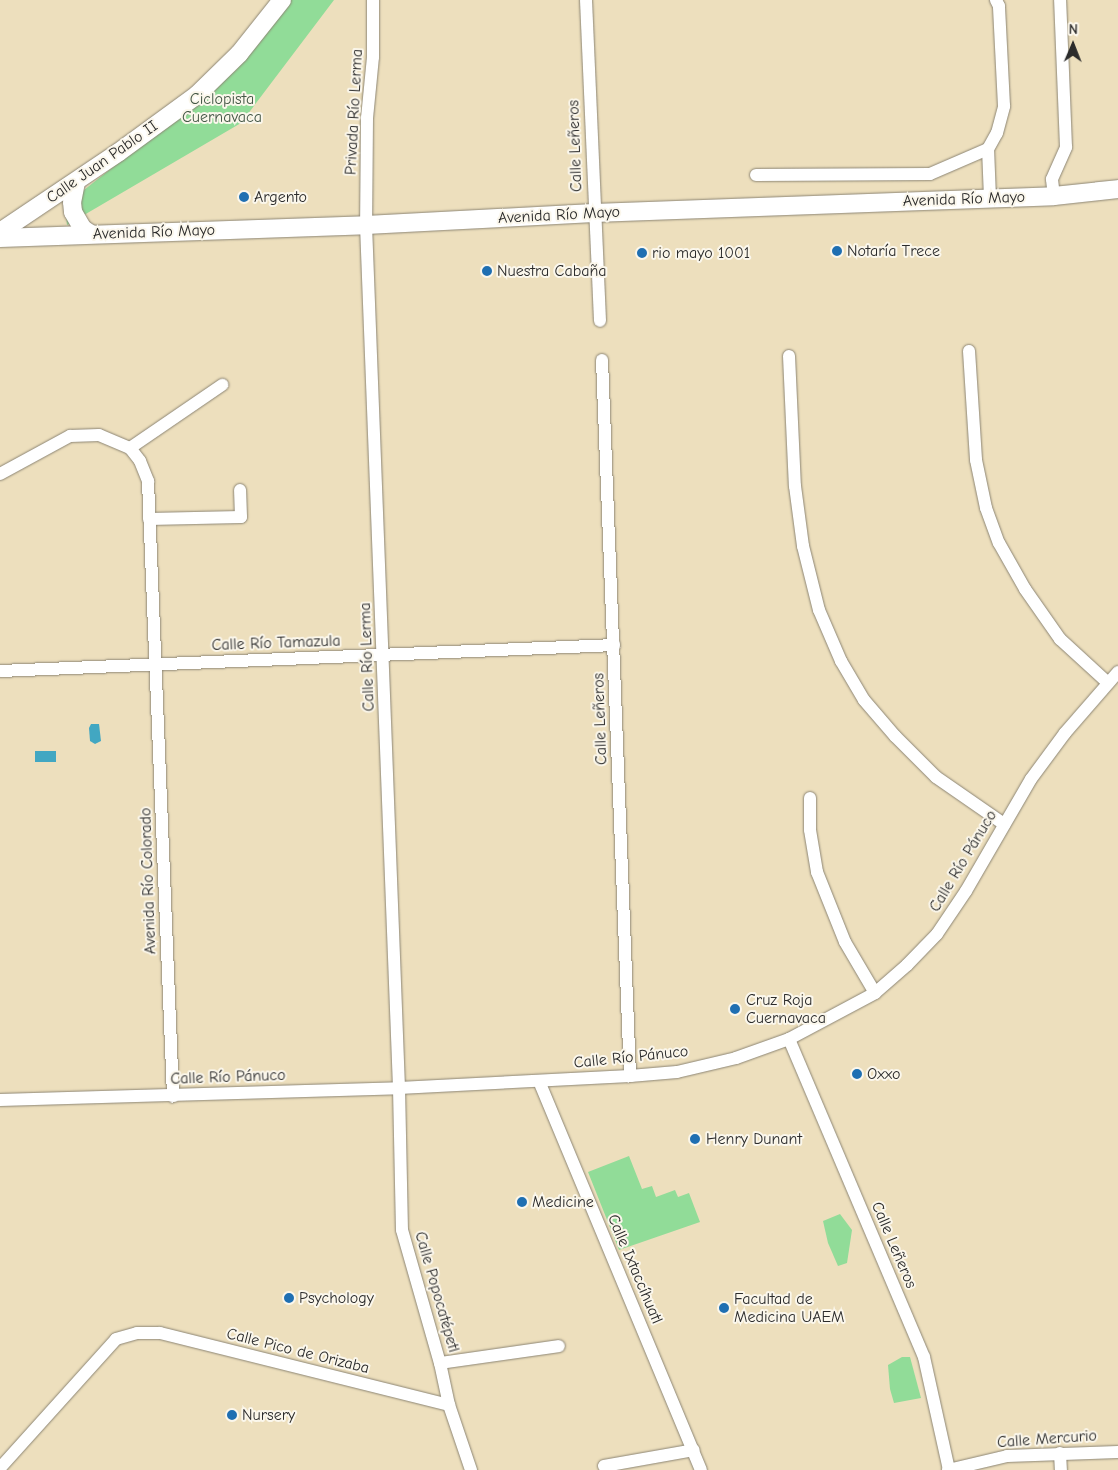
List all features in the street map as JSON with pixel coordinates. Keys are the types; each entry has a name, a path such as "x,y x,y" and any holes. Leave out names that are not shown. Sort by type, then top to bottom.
{"street":[{"name":"Calle Juan Pablo II","path":"0,232 76,182 196,96 239,54 282,0"},
{"name":"Privada Río Lerma","path":"366,225 367,118 373,58 373,0"},
{"name":"Calle Leñeros","path":"586,0 600,321"},
{"path":"990,198 988,150 997,133 1004,106 998,6 996,0"},
{"path":"1054,196 1052,179 1066,147 1060,0"},
{"path":"756,175 930,174 988,150"},
{"path":"76,182 72,202 73,212 84,229 91,234"},
{"name":"Avenida Río Mayo","path":"0,238 366,225 594,213 1054,196 1118,189"},
{"name":"Calle Río Lerma","path":"366,225 399,1088"},
{"path":"0,252 24,236"},
{"path":"969,351 976,460 986,508 1000,544 1025,589 1060,639 1108,683"},
{"path":"789,356 795,486 803,546 820,610 841,661 864,700 929,770 1004,824"},
{"name":"Calle Leñeros","path":"602,360 630,1076"},
{"path":"0,474 70,436 99,435 130,448 222,385"},
{"name":"Avenida Río Colorado","path":"130,448 140,461 148,481 173,1096"},
{"path":"149,519 241,517 240,490"},
{"name":"Calle Río Tamazula","path":"0,671 614,645"},
{"name":"Calle Río Pánuco","path":"0,1100 399,1088 630,1076 677,1072 736,1058 789,1039 874,993 907,966 938,934 966,891 1004,824 1042,763 1065,733 1118,672"},
{"path":"810,798 810,830 816,872 844,942 874,993"},
{"name":"Calle Leñeros","path":"789,1039 924,1357 949,1470"},
{"name":"Calle Ixtaccíhuatl","path":"539,1081 694,1450 700,1470"},
{"name":"Calle Popocatépetl","path":"399,1088 402,1230 440,1363 449,1405 471,1470"},
{"name":"Calle Pico de Orizaba","path":"0,1468 116,1339 137,1333 160,1334 449,1405"},
{"path":"440,1363 559,1346"},
{"path":"604,1466 694,1450"},
{"name":"Calle Mercurio","path":"949,1470 1007,1456 1118,1452"},
{"path":"1060,1453 1061,1470"}],"green space":[{"name":"Ciclopista Cuernavaca","path":"291,0 334,0 241,123 67,225 65,205 236,70"},
{"path":"629,1156 642,1189 652,1186 656,1197 675,1190 678,1197 689,1193 700,1222 619,1250 588,1172"},
{"path":"840,1214 852,1230 847,1263 838,1266 828,1243 823,1221"},
{"path":"902,1357 910,1357 921,1398 894,1403 890,1389 888,1365"}],"water":[{"path":"91,724 99,724 101,741 95,744 90,741 89,728"},
{"path":"35,751 56,751 56,762 35,762"}],"place":[{"name":"Argento","path":"244,197"},
{"name":"Notaría Trece","path":"837,251"},
{"name":"rio mayo 1001","path":"642,253"},
{"name":"Nuestra Cabaña","path":"487,271"},
{"name":"Cruz Roja Cuernavaca","path":"735,1009"},
{"name":"Oxxo","path":"857,1074"},
{"name":"Henry Dunant","path":"695,1139"},
{"name":"Medicine","path":"522,1202"},
{"name":"Psychology","path":"289,1298"},
{"name":"Facultad de Medicina UAEM","path":"724,1308"},
{"name":"Nursery","path":"232,1415"}]}
